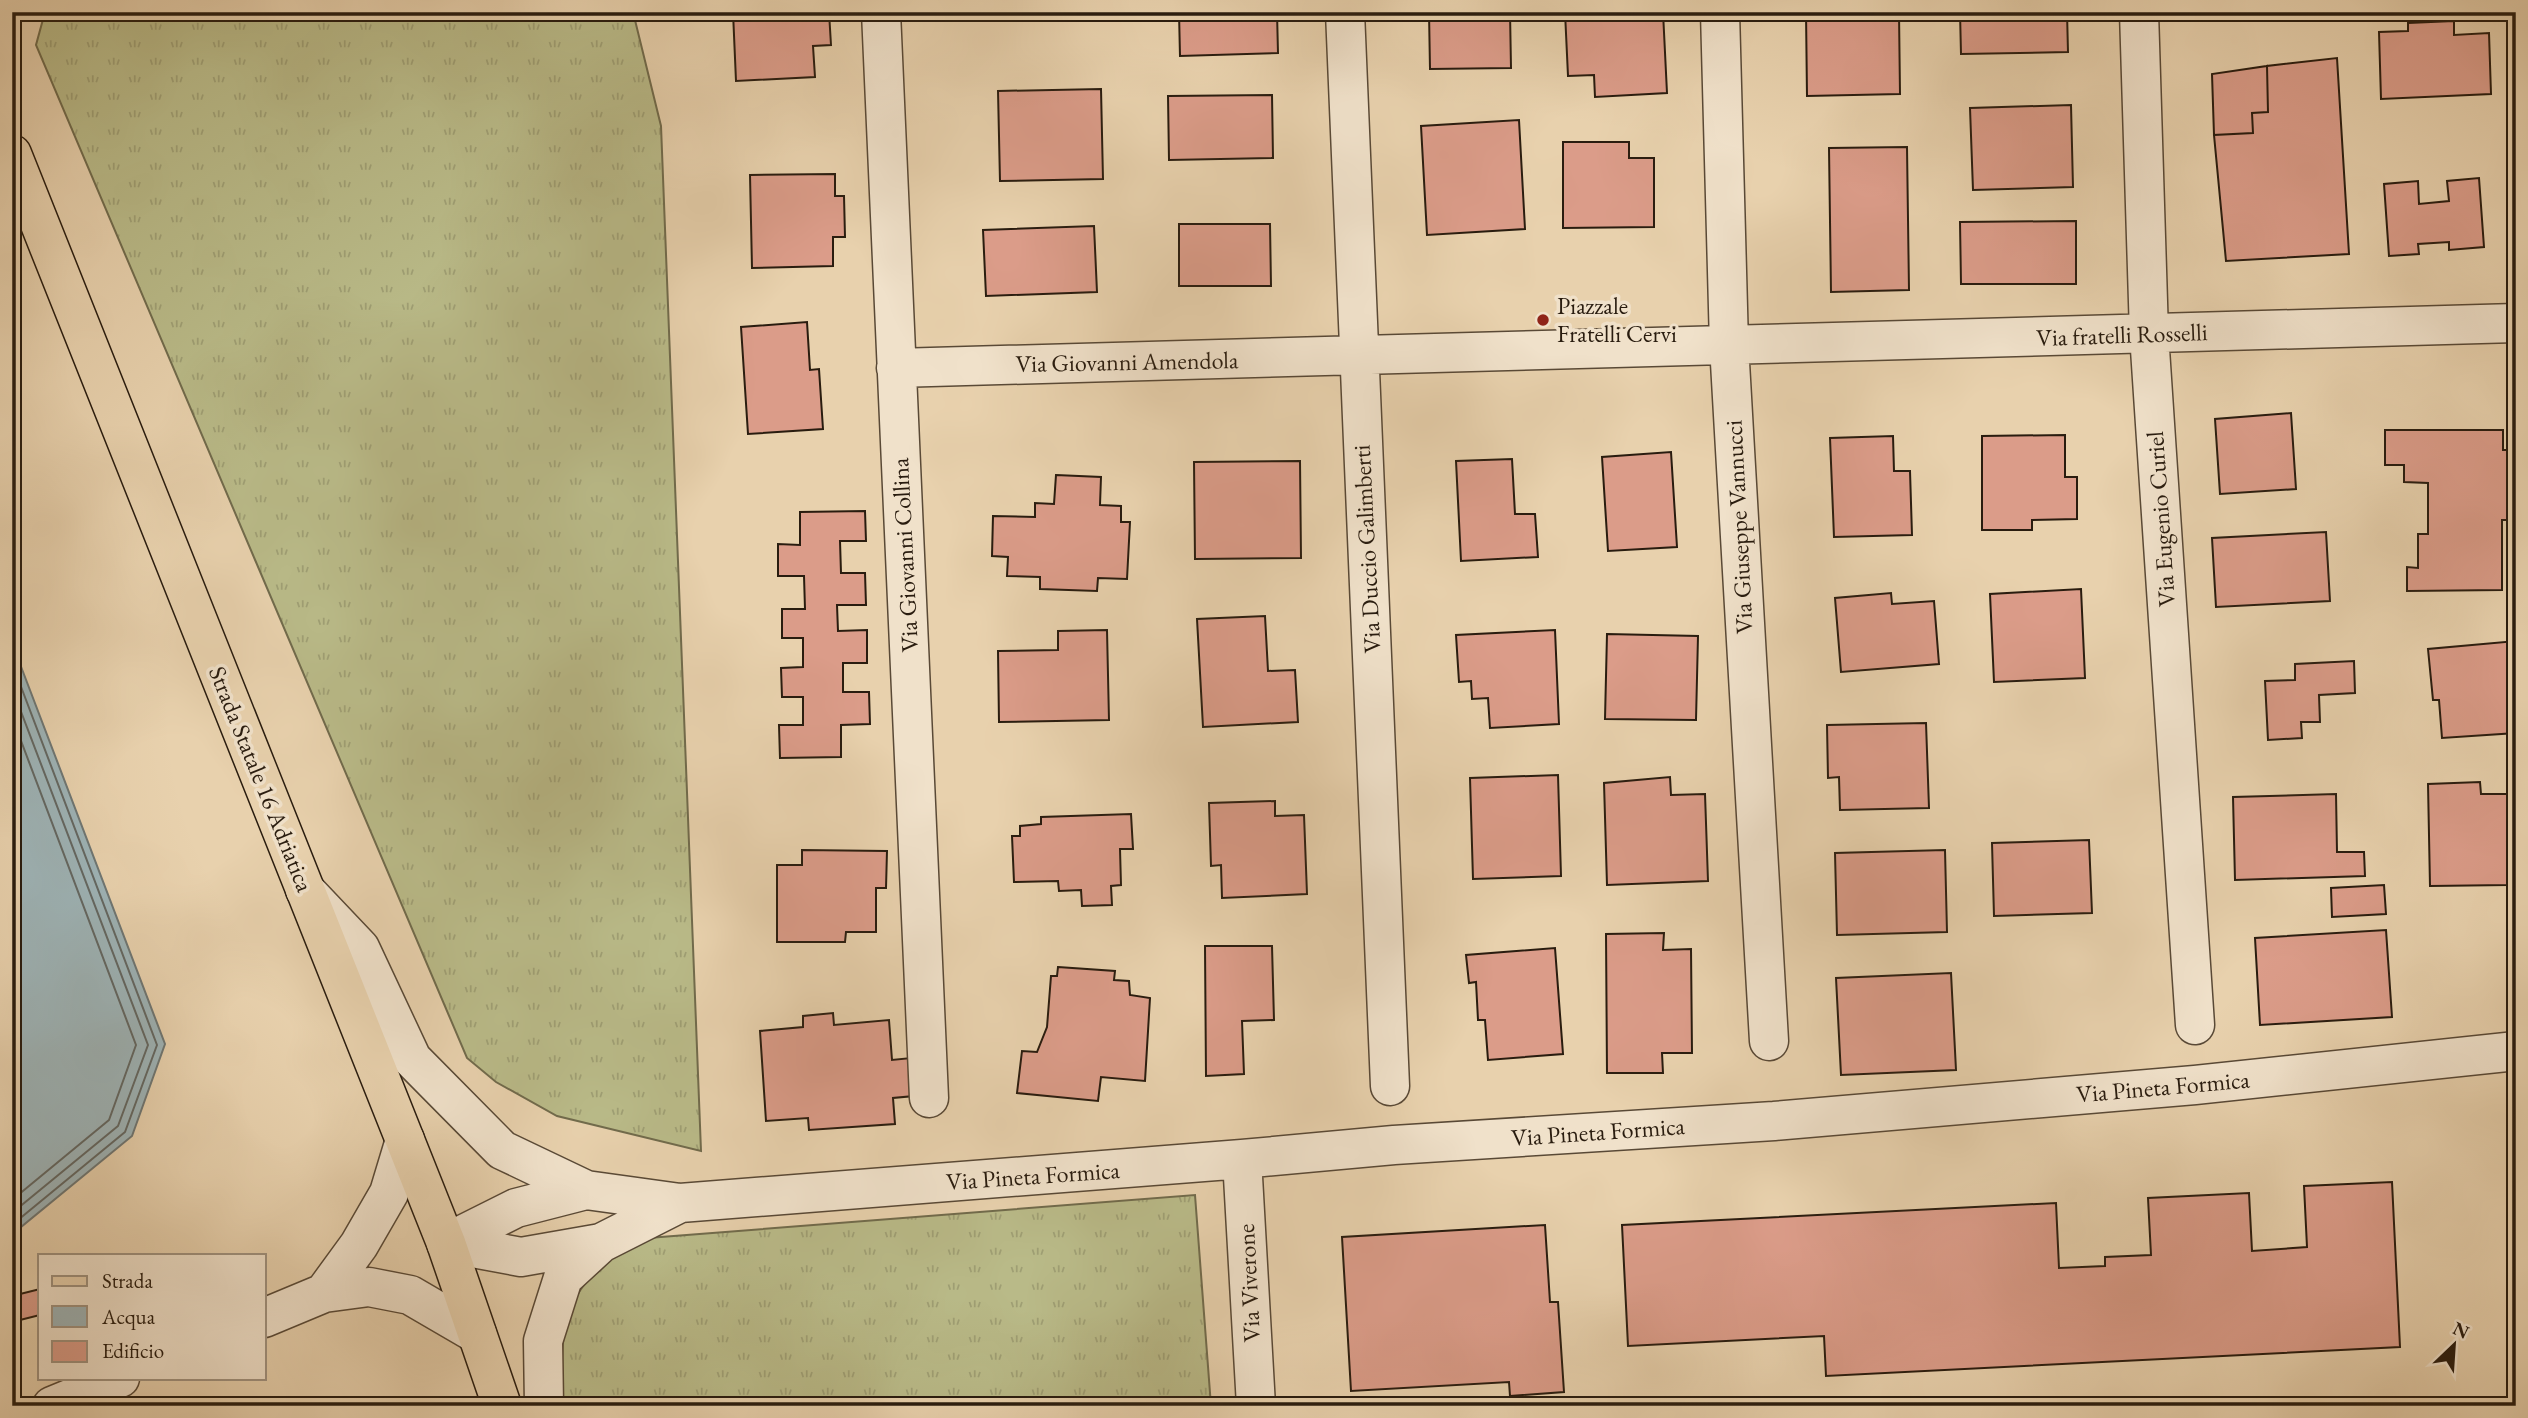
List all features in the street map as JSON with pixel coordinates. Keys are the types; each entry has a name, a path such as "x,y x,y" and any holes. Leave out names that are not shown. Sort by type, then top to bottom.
{"main road":[{"name":"Strada Statale 16 Adriatica","path":"12,154 446,1243 502,1406"}],"street":[{"name":"Via Giovanni Collina","path":"881,12 929,1098"},
{"name":"Via Duccio Galimberti","path":"1345,12 1390,1086"},
{"name":"Via Giuseppe Vannucci","path":"1720,12 1729,345 1769,1041"},
{"name":"Via Eugenio Curiel","path":"2139,12 2149,334 2195,1025"},
{"name":"Via fratelli Rosselli","path":"1729,345 2516,323"},
{"path":"1358,356 1729,345"},
{"name":"Via Giovanni Amendola","path":"896,368 1358,356"},
{"name":"Via Pineta Formica","path":"305,890 360,948 412,1059 502,1150 586,1190 680,1203 1394,1145 1774,1121 2208,1084 2516,1051"},
{"path":"324,1293 359,1245 389,1193 405,1140"},
{"name":"Via Viverone","path":"1242,1159 1256,1406"},
{"name":"Via Pineta Formica","path":"446,1243 516,1208 586,1190"},
{"name":"Via Pineta Formica","path":"544,1406 542,1341 563,1278 601,1243 680,1203"},
{"name":"Via Pineta Formica","path":"446,1243 521,1257 601,1243"},
{"path":"266,1317 324,1293 369,1287 410,1295 477,1334"},
{"path":"52,1406 115,1380"}],"green space":[{"path":"45,12 633,12 661,126 701,1151 557,1116 496,1082 467,1058 36,45"},
{"path":"1195,1195 1211,1406 563,1406 565,1328 578,1294 589,1278 606,1263 648,1238"}],"water":[{"path":"12,643 165,1044 132,1136 21,1227 12,1229"}],"building":[{"path":"733,12 829,12 831,45 813,46 815,77 736,81"},
{"path":"1012,12 1084,12 1084,21 1012,21"},
{"path":"1179,12 1277,12 1278,53 1180,56"},
{"path":"1429,12 1510,12 1511,68 1430,69"},
{"path":"1565,12 1663,12 1667,93 1595,97 1594,75 1568,76"},
{"path":"1806,12 1899,12 1900,94 1807,96"},
{"path":"1960,12 2067,12 2068,52 1961,54"},
{"path":"2454,21 2454,35 2489,33 2491,94 2381,99 2379,32 2408,31 2408,23"},
{"path":"2337,58 2349,254 2226,261 2214,135 2253,133 2252,113 2268,112 2267,66"},
{"path":"2267,66 2268,112 2252,113 2253,133 2214,135 2212,74"},
{"path":"1101,89 1103,179 1000,181 998,91"},
{"path":"1272,95 1273,158 1169,160 1168,96"},
{"path":"2071,105 2073,187 1973,190 1970,108"},
{"path":"1519,120 1525,229 1427,235 1421,126"},
{"path":"1563,142 1629,142 1629,158 1654,158 1654,227 1563,228"},
{"path":"1907,147 1909,290 1831,292 1829,148"},
{"path":"835,174 835,196 844,196 845,237 833,237 833,266 752,268 750,175"},
{"path":"2479,178 2484,247 2449,250 2449,242 2418,244 2419,254 2389,256 2384,184 2418,181 2419,204 2449,201 2447,181"},
{"path":"2076,221 2076,284 1961,284 1960,222"},
{"path":"1179,224 1270,224 1271,286 1179,286"},
{"path":"1094,226 1097,292 986,296 983,230"},
{"path":"807,322 810,370 819,369 823,429 748,434 741,327"},
{"path":"2291,413 2296,489 2220,494 2215,419"},
{"path":"2385,430 2503,430 2503,450 2513,450 2514,520 2502,520 2502,590 2407,591 2407,567 2418,568 2418,534 2428,534 2428,483 2404,482 2404,465 2385,465"},
{"path":"2065,435 2065,477 2077,477 2077,519 2032,520 2032,530 1982,530 1982,436"},
{"path":"1893,436 1894,471 1910,471 1912,535 1834,537 1830,438"},
{"path":"1671,452 1677,547 1608,551 1602,457"},
{"path":"1512,459 1515,514 1535,514 1538,557 1461,561 1456,461"},
{"path":"1300,461 1301,558 1195,559 1194,462"},
{"path":"1056,475 1101,477 1100,505 1121,506 1121,522 1130,522 1127,579 1098,578 1097,591 1040,589 1040,577 1007,576 1008,557 992,556 993,516 1035,517 1035,503 1054,504"},
{"path":"865,511 866,541 840,541 841,573 865,573 866,605 837,605 838,631 867,630 867,663 843,663 843,692 869,692 870,724 841,725 841,757 780,758 779,725 803,725 803,697 782,697 781,668 803,667 803,638 782,638 782,609 805,609 804,576 778,576 778,544 800,545 800,512"},
{"path":"2326,532 2330,601 2216,607 2212,538"},
{"path":"2081,589 2085,678 1994,682 1990,594"},
{"path":"1891,593 1892,604 1934,601 1939,664 1841,672 1835,598"},
{"path":"1265,616 1268,671 1295,670 1298,722 1203,727 1197,619"},
{"path":"1107,630 1109,720 999,722 998,651 1058,650 1058,631"},
{"path":"1555,630 1559,724 1490,728 1488,698 1472,699 1471,681 1459,682 1456,635"},
{"path":"1607,634 1698,636 1696,720 1605,719"},
{"path":"2516,641 2516,733 2442,738 2439,700 2433,700 2428,649"},
{"path":"2354,661 2355,693 2319,695 2320,722 2301,722 2302,738 2268,740 2265,681 2295,680 2295,664"},
{"path":"1926,723 1929,808 1840,810 1839,777 1828,778 1827,725"},
{"path":"1558,775 1561,876 1473,879 1470,778"},
{"path":"1670,777 1671,795 1705,794 1708,881 1607,885 1604,783"},
{"path":"2480,782 2481,794 2516,794 2516,842 2507,842 2508,885 2430,886 2428,784"},
{"path":"2336,794 2337,852 2364,852 2365,876 2235,880 2233,797"},
{"path":"1275,801 1275,816 1304,815 1307,894 1222,898 1221,865 1211,866 1209,803"},
{"path":"1131,814 1133,849 1120,849 1121,885 1111,886 1112,905 1082,906 1081,890 1059,891 1058,881 1014,882 1012,836 1020,836 1020,826 1041,824 1041,817"},
{"path":"2089,840 2092,913 1994,916 1992,843"},
{"path":"802,850 887,851 886,888 876,888 876,932 846,932 845,942 777,942 777,865 802,865"},
{"path":"1945,850 1947,932 1837,935 1835,853"},
{"path":"2384,885 2386,914 2332,917 2331,888"},
{"path":"2386,930 2392,1017 2260,1025 2255,938"},
{"path":"1664,933 1663,950 1691,949 1692,1053 1662,1053 1663,1073 1607,1073 1606,934"},
{"path":"1205,946 1272,946 1274,1020 1242,1021 1244,1074 1206,1076"},
{"path":"1555,948 1563,1054 1488,1060 1485,1020 1478,1020 1476,982 1469,983 1466,955"},
{"path":"1058,967 1115,971 1114,980 1129,981 1130,995 1150,998 1145,1081 1101,1077 1098,1101 1017,1093 1022,1051 1037,1052 1047,1027 1051,976 1057,976"},
{"path":"1951,973 1956,1070 1841,1075 1836,978"},
{"path":"833,1013 834,1025 889,1020 892,1060 911,1058 914,1096 893,1098 895,1124 809,1130 808,1118 766,1121 760,1031 803,1027 803,1016"},
{"path":"2392,1182 2400,1347 1826,1376 1824,1336 1628,1346 1622,1225 2056,1203 2059,1268 2105,1266 2105,1257 2151,1255 2148,1198 2249,1193 2252,1251 2307,1247 2304,1186"},
{"path":"1545,1225 1550,1302 1558,1302 1564,1392 1510,1396 1509,1382 1351,1391 1342,1237"},
{"path":"38,1290 38,1316 16,1321 12,1296"}],"place":[{"name":"Piazzale Fratelli Cervi","path":"1543,320"}]}
